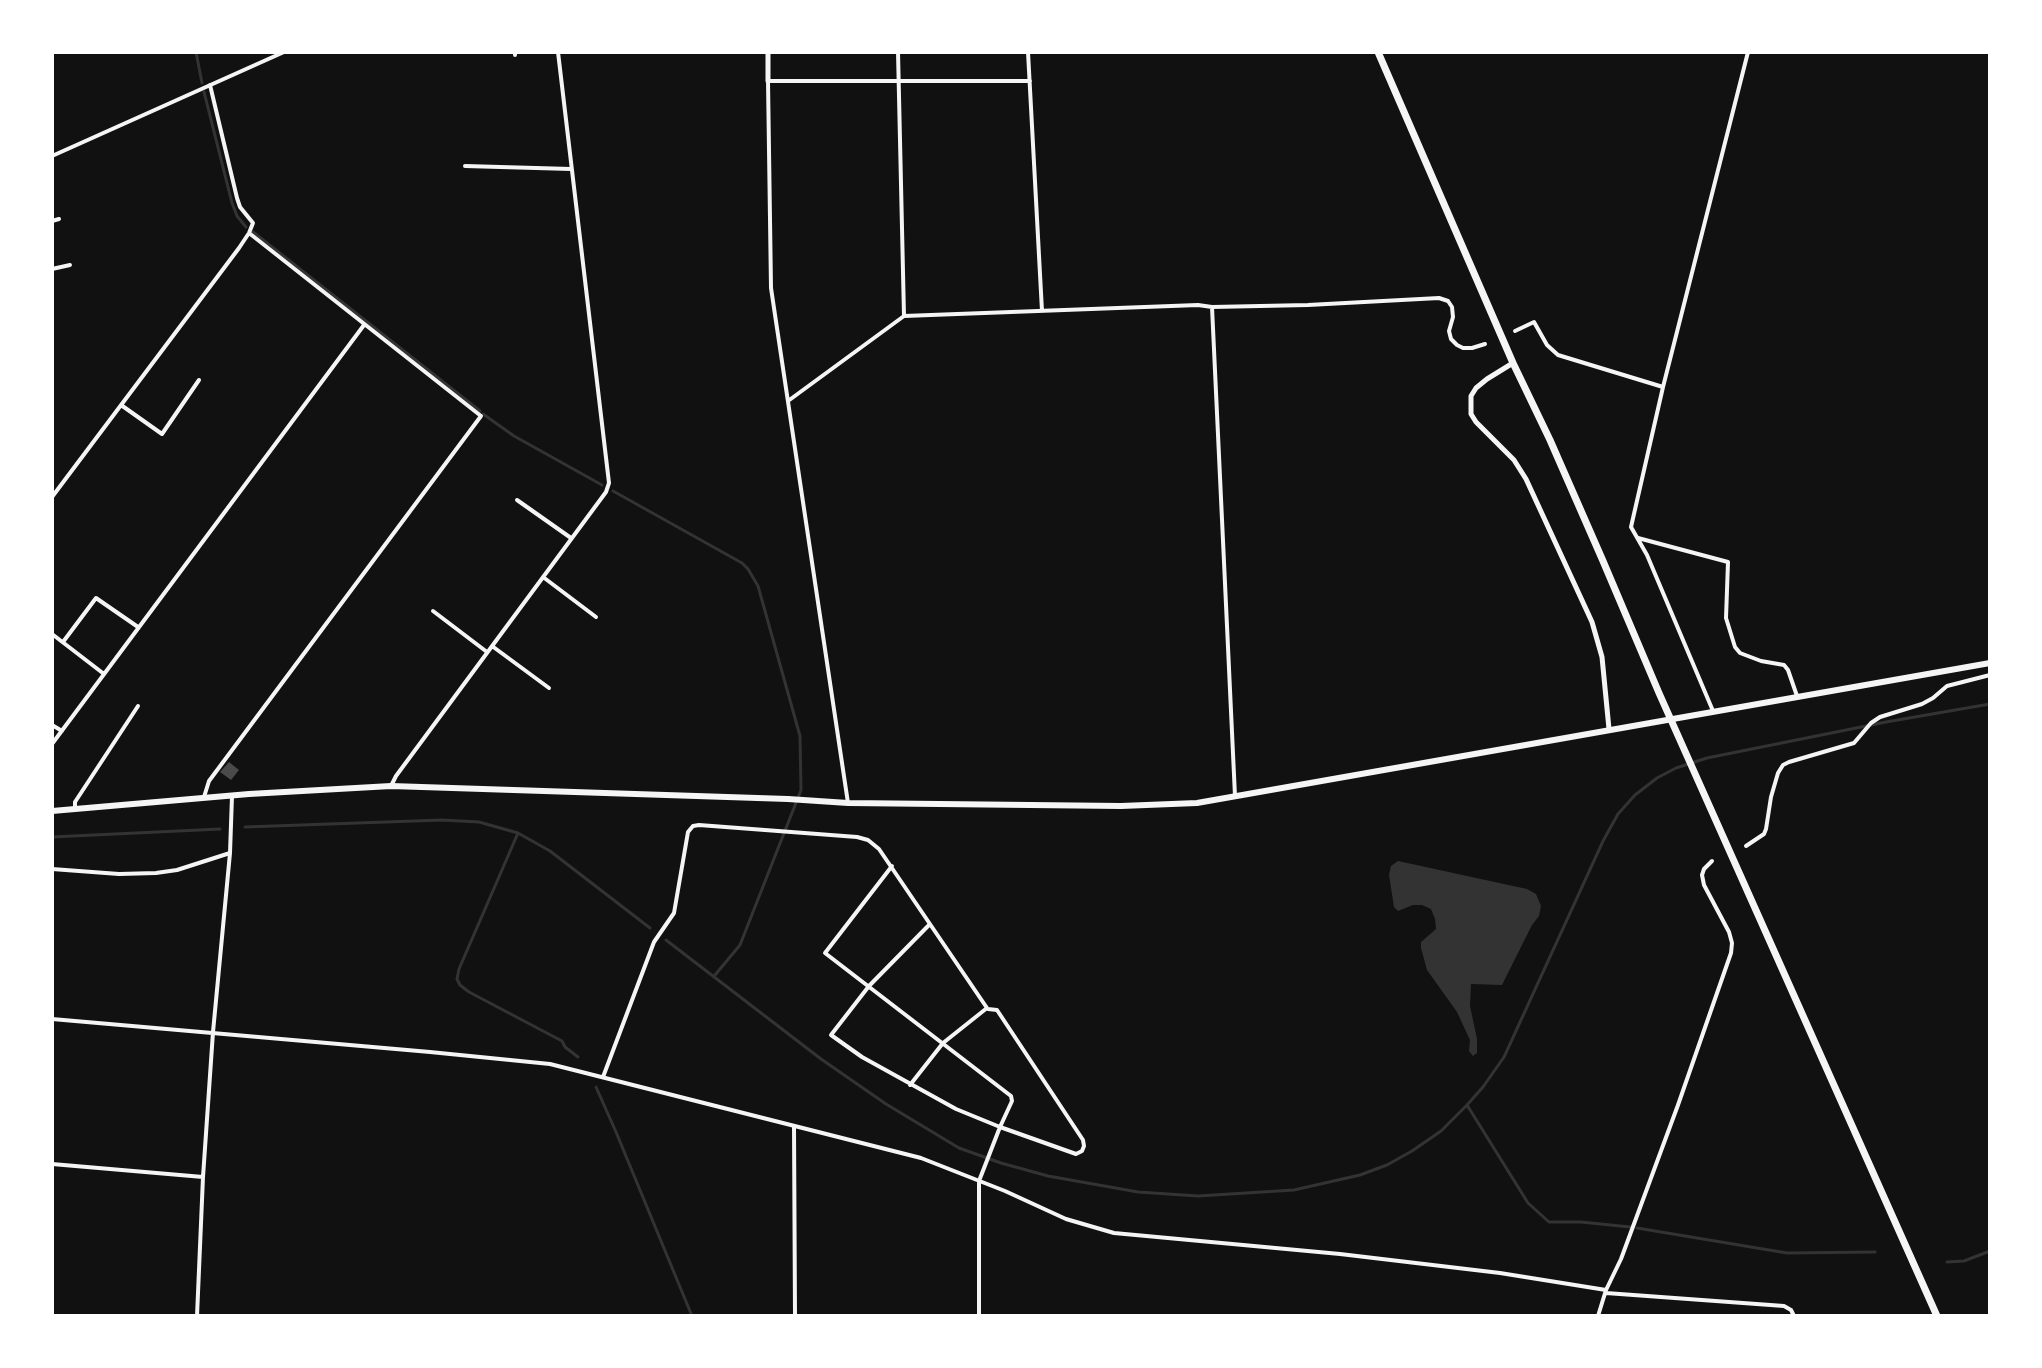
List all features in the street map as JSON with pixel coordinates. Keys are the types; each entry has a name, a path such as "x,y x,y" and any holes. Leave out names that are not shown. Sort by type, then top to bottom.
{"highway":[{"path":"1378,52 1937,1316"}],"main road":[{"path":"52,811 204,797 391,786 848,803 1121,806 1197,803 1990,663"}],"street":[{"path":"52,156 284,52"},
{"path":"391,786 606,492 609,483 558,52"},
{"path":"768,52 771,288 848,803"},
{"path":"898,52 904,316"},
{"path":"1028,52 1042,311"},
{"path":"1713,711 1647,555 1631,527 1663,387 1748,52"},
{"path":"768,81 1030,81"},
{"path":"52,497 249,233 253,223 237,198 210,85"},
{"path":"465,166 572,170"},
{"path":"52,221 59,219"},
{"path":"204,797 209,781 481,416 249,233"},
{"path":"52,269 70,265"},
{"path":"788,401 904,316 1198,305 1308,305 1439,298 1448,301 1452,307 1451,339 1463,348 1485,344"},
{"path":"1212,307 1235,797"},
{"path":"1515,331 1534,322 1547,345 1558,355 1663,387"},
{"path":"52,744 364,325"},
{"path":"1513,363 1476,388 1471,396 1471,414 1514,460 1526,479 1592,622 1602,657 1609,729"},
{"path":"121,405 162,434 199,380"},
{"path":"517,500 572,538"},
{"path":"1638,538 1728,562 1726,618 1735,647 1740,653 1761,661 1784,665 1797,696"},
{"path":"543,577 596,617"},
{"path":"63,642 96,598 138,627"},
{"path":"433,611 487,652"},
{"path":"52,634 104,674"},
{"path":"492,646 549,688"},
{"path":"1746,846 1764,834 1771,797 1783,765 1854,743 1871,723 1893,712 1922,704 1947,686 1990,675"},
{"path":"75,809 75,802 138,706"},
{"path":"52,725 62,731"},
{"path":"197,1316 203,1177 232,795"},
{"path":"603,1077 654,942 674,913 688,832 693,826 857,837 868,840 879,849 987,1008 997,1010 1083,1140 1082,1151 1076,1154 956,1109 862,1057 831,1035 869,986 929,925"},
{"path":"52,869 119,874 156,873 177,870 230,853"},
{"path":"1598,1316 1639,1212 1731,953 1729,932 1704,885 1704,869 1712,861"},
{"path":"892,866 825,953 1011,1096 1012,1101 979,1181 979,1316"},
{"path":"910,1085 943,1043 987,1008"},
{"path":"52,1019 529,1061 921,1158 1066,1219 1114,1233 1340,1254 1500,1273 1605,1292 1784,1306 1794,1316"},
{"path":"794,1126 795,1316"},
{"path":"52,1164 203,1177"}],"shaded area":[{"path":"1398,861 1527,889 1536,894 1541,906 1539,916 1502,985 1471,984 1470,1006 1477,1039 1477,1053 1473,1056 1469,1051 1470,1040 1457,1012 1427,970 1421,942 1436,929 1431,909 1413,905 1398,911 1394,907 1389,875 1391,866"}],"building":[{"path":"229,762 239,770 231,780 220,772"}],"waterway":[{"path":"196,52 202,83"},
{"path":"204,92 232,203 246,227"},
{"path":"253,232 480,411"},
{"path":"483,414 514,436 602,485"},
{"path":"613,491 748,569 758,586 800,736 801,790 740,945 715,975"},
{"path":"666,940 821,1059 886,1104 959,1148 1048,1176 1138,1192 1198,1196 1294,1190 1360,1175 1387,1165 1441,1131 1483,1087 1504,1057 1618,814 1635,795 1657,778 1707,758 1990,704"},
{"path":"245,827 442,820 479,822 518,833 550,851 650,928"},
{"path":"52,837 220,829"},
{"path":"518,833 457,979 469,992 562,1041 578,1057"},
{"path":"596,1087 692,1316"},
{"path":"1467,1105 1528,1203 1549,1222 1630,1227"},
{"path":"1637,1228 1787,1253 1875,1252"},
{"path":"1947,1262 1964,1261 1990,1251"}]}
